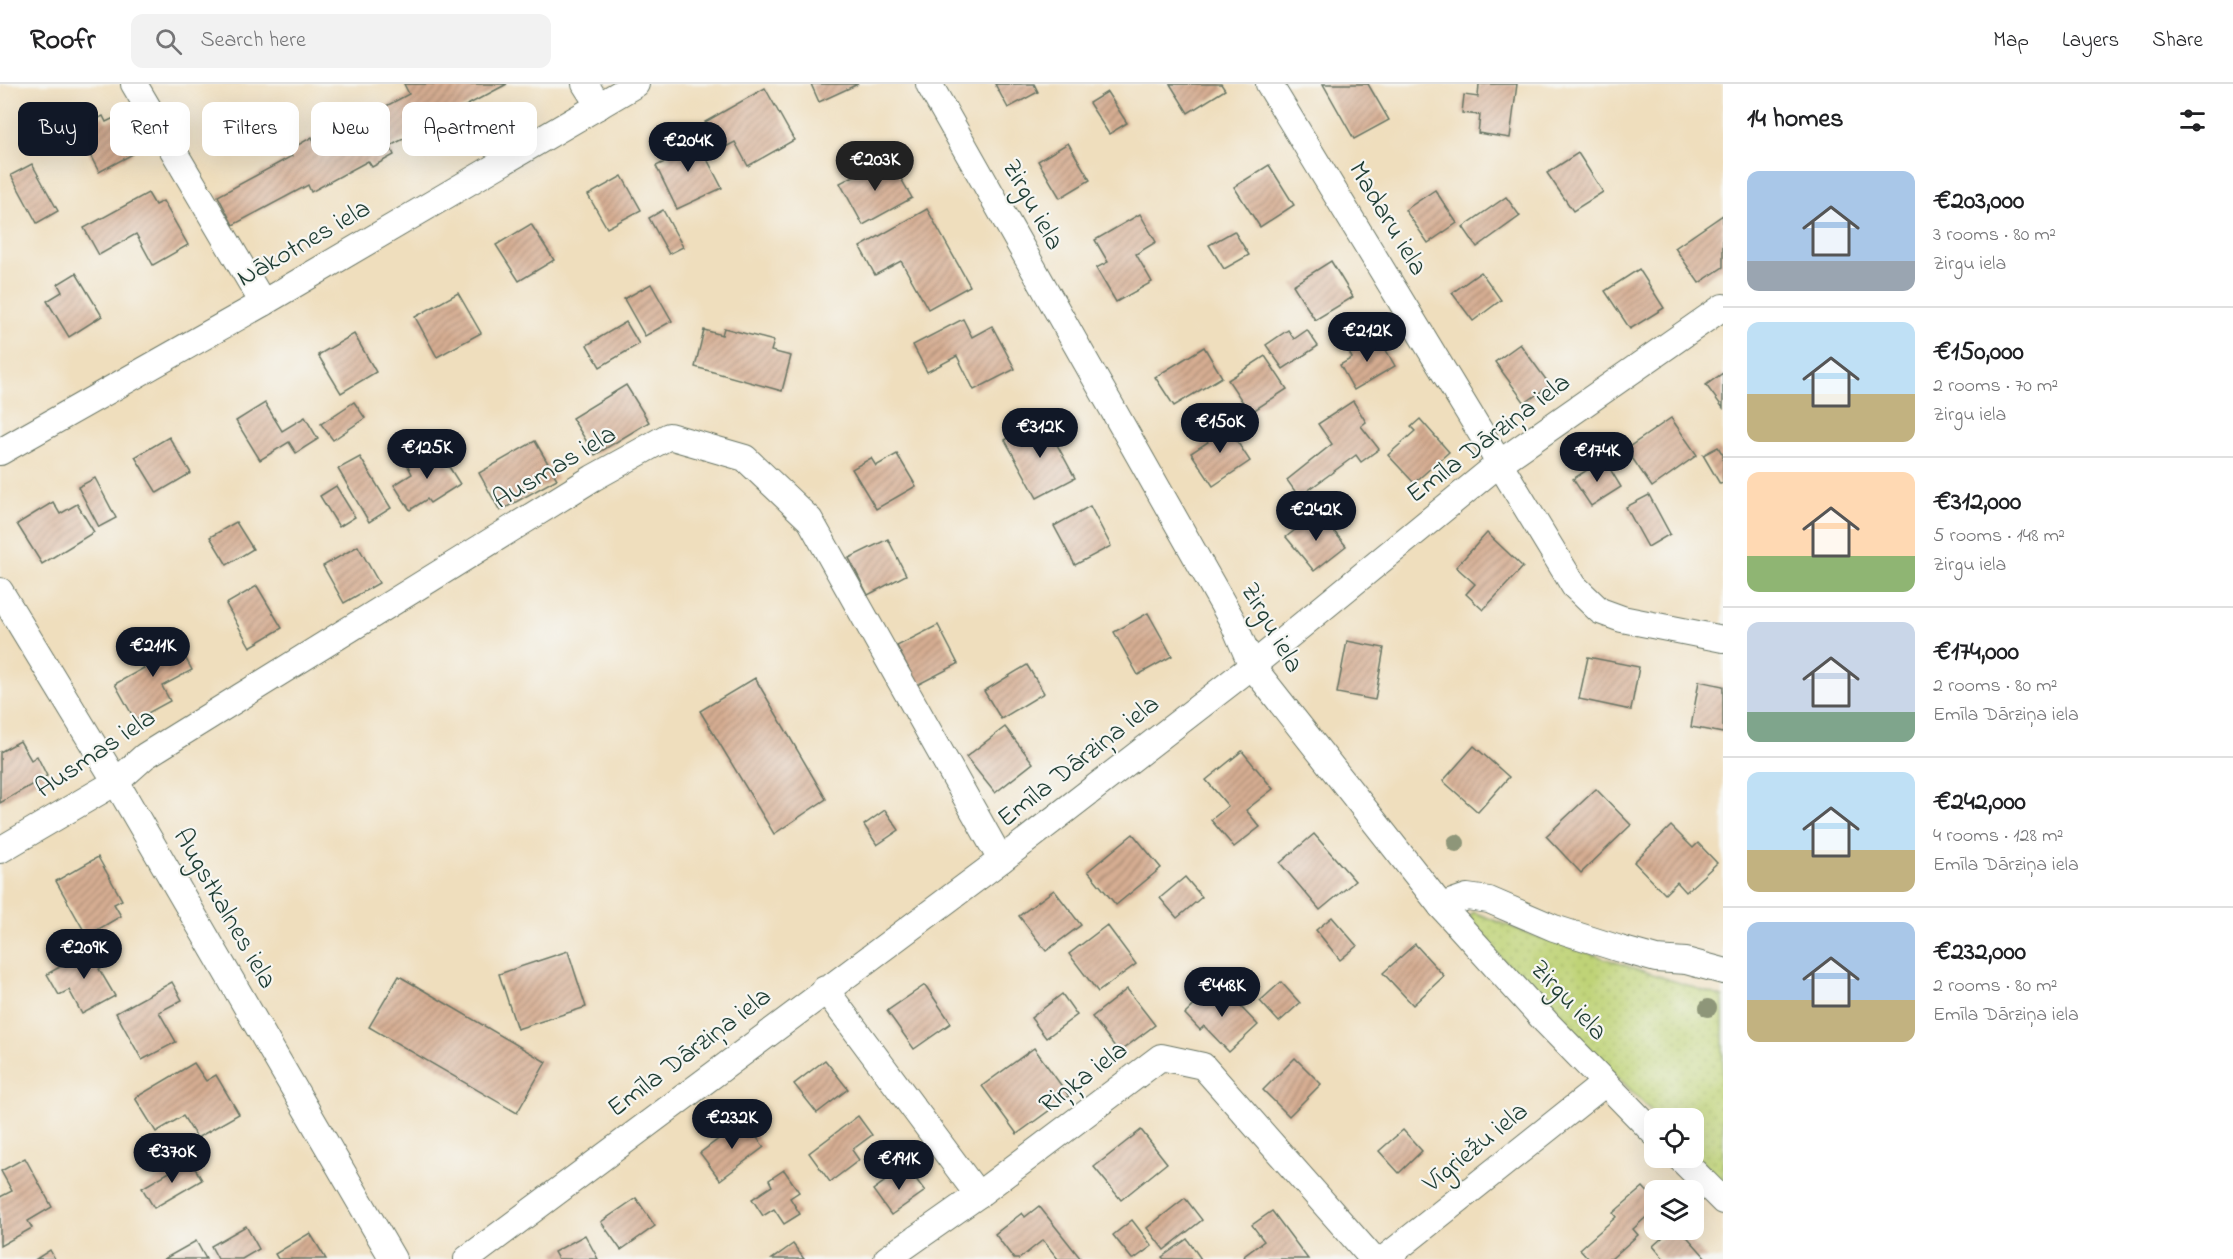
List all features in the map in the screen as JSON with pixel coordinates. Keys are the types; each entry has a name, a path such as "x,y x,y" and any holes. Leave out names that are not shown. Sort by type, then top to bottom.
{"street":[{"path":"134,84 263,303"},
{"path":"585,84 599,106"},
{"name":"Nākotnes iela","path":"0,452 263,303 636,84"},
{"name":"Zirgu iela","path":"929,84 1233,622 1252,666 1441,906 1546,1022 1644,1123"},
{"name":"Madaru iela","path":"1269,84 1501,462 1574,586 1600,611 1622,620 1723,639"},
{"name":"Emīla Dārziņa iela","path":"467,1259 1001,860 1252,666 1501,462 1723,307"},
{"name":"Ausmas iela","path":"0,849 116,782 145,756 593,478 669,436 745,458 810,520 1001,860"},
{"name":"Augstkalnes iela","path":"0,591 116,782 393,1259"},
{"path":"1441,906 1467,897 1489,900 1554,928 1620,949 1656,959 1686,961 1723,971"},
{"path":"825,990 978,1195"},
{"name":"Riņķa iela","path":"887,1259 978,1195 1161,1057 1203,1066 1373,1259"},
{"name":"Vīgriežu iela","path":"1384,1259 1605,1083"},
{"path":"1690,1168 1723,1201"}],"green space":[{"path":"1473,912 1524,932 1723,997 1723,1184 1704,1164 1704,1108 1648,1108 1467,923"}],"building":[{"path":"404,84 507,84 473,102 402,102 402,140 390,146 390,104 409,94"},
{"path":"811,84 858,84 819,102"},
{"path":"995,84 1034,84 1038,92 1008,108"},
{"path":"1170,84 1221,84 1225,90 1188,113"},
{"path":"1323,84 1368,84 1389,120 1354,139"},
{"path":"1479,84 1517,84 1510,138 1478,133 1480,115 1462,113 1464,95 1478,97"},
{"path":"765,88 794,140 748,166 735,142 720,150 705,122"},
{"path":"1107,92 1127,123 1109,134 1089,103"},
{"path":"103,116 106,122 110,120 110,156 129,156 99,172 91,156 98,156 98,119"},
{"path":"694,134 722,188 677,209 656,166 671,159 666,148"},
{"path":"311,138 311,156 390,156 390,146 394,155 372,167 368,161 311,192 308,185 233,225 218,196 292,156 299,156 299,144"},
{"path":"1068,143 1090,180 1060,198 1038,161"},
{"path":"1578,153 1603,192 1573,211 1547,173"},
{"path":"882,161 888,172 895,168 912,198 863,225 840,183"},
{"path":"32,164 58,211 37,223 11,175"},
{"path":"1269,165 1294,205 1260,227 1234,187"},
{"path":"622,176 641,210 607,228 588,195"},
{"path":"1435,190 1457,223 1428,243 1405,210"},
{"path":"148,193 155,205 163,201 188,245 153,265 136,234 99,255 84,228"},
{"path":"1506,197 1520,216 1477,247 1463,227"},
{"path":"927,209 970,286 928,309 901,261 875,275 860,247"},
{"path":"663,210 683,247 669,254 649,218"},
{"path":"1140,214 1156,242 1136,254 1152,282 1116,302 1096,268 1108,262 1095,240"},
{"path":"1723,215 1723,267 1699,283 1675,248"},
{"path":"531,224 554,260 519,281 496,245"},
{"path":"1234,231 1249,255 1224,269 1209,245"},
{"path":"1331,261 1353,297 1315,320 1293,285"},
{"path":"1639,269 1664,308 1630,329 1605,291"},
{"path":"1481,272 1501,300 1473,321 1452,293"},
{"path":"76,273 102,316 69,337 47,301 62,292 58,284"},
{"path":"651,284 672,321 645,336 624,299"},
{"path":"458,293 481,333 437,357 415,317"},
{"path":"963,319 972,337 992,326 1015,369 974,390 957,356 927,372 913,345"},
{"path":"626,322 639,344 600,367 587,345"},
{"path":"724,328 774,341 771,351 791,356 782,391 695,367 704,330 722,335"},
{"path":"1288,330 1294,339 1307,330 1318,346 1283,369 1266,345"},
{"path":"354,334 376,372 341,393 318,355"},
{"path":"1378,336 1395,366 1354,390 1340,365 1352,358 1349,352"},
{"path":"1520,344 1550,385 1525,403 1495,362"},
{"path":"1204,347 1222,377 1174,406 1155,377"},
{"path":"1265,356 1287,389 1250,413 1228,380"},
{"path":"1723,373 1723,408 1706,385"},
{"path":"626,385 649,422 595,455 572,418"},
{"path":"1353,401 1366,422 1361,426 1379,449 1361,462 1356,455 1299,497 1287,480 1332,444 1318,424"},
{"path":"354,402 365,418 333,440 321,424"},
{"path":"265,403 282,431 305,417 318,439 296,453 289,442 260,460 236,421"},
{"path":"1671,418 1697,455 1652,487 1626,449"},
{"path":"1043,419 1075,478 1037,498 1005,440"},
{"path":"1420,419 1449,452 1414,483 1388,455 1415,431 1411,427"},
{"path":"1223,420 1250,461 1213,486 1191,453 1208,442 1203,433"},
{"path":"169,437 191,473 157,493 135,457"},
{"path":"535,441 557,479 500,511 479,473"},
{"path":"1718,447 1723,455 1723,483 1720,484 1703,455"},
{"path":"437,448 460,484 430,503 427,499 410,510 394,485 412,474 408,466"},
{"path":"897,454 916,486 876,509 852,469 871,458 876,466"},
{"path":"360,457 391,508 369,522 338,469"},
{"path":"1604,459 1621,487 1591,506 1573,479"},
{"path":"95,478 116,518 99,527 78,487"},
{"path":"336,486 355,517 339,527 320,496"},
{"path":"1649,495 1670,534 1648,547 1626,507"},
{"path":"53,502 60,514 77,504 94,532 42,564 17,524"},
{"path":"1090,506 1111,546 1075,565 1054,526"},
{"path":"1318,512 1346,546 1314,571 1286,537"},
{"path":"236,522 253,549 227,565 210,537"},
{"path":"1487,533 1523,567 1483,610 1466,594 1475,584 1456,567"},
{"path":"888,539 906,575 868,595 849,558"},
{"path":"358,546 379,583 344,603 323,566"},
{"path":"257,586 282,628 250,647 226,604"},
{"path":"1148,613 1172,656 1138,675 1114,632"},
{"path":"938,625 958,664 917,685 897,646"},
{"path":"174,637 192,670 162,686 170,701 135,720 115,684 144,668 138,657"},
{"path":"1347,641 1384,648 1375,700 1337,693"},
{"path":"1588,657 1639,667 1631,710 1579,699"},
{"path":"1027,665 1044,693 1001,719 984,691"},
{"path":"755,678 826,799 774,834 700,711"},
{"path":"1699,681 1723,686 1723,733 1691,727"},
{"path":"1005,727 1033,763 995,793 966,757"},
{"path":"20,741 31,760 37,756 47,776 0,803 0,752"},
{"path":"1474,746 1509,777 1478,812 1443,781"},
{"path":"1242,751 1273,789 1246,810 1260,827 1234,847 1211,820 1228,806 1206,780"},
{"path":"1596,789 1631,825 1581,873 1546,836"},
{"path":"885,810 899,830 877,845 864,825"},
{"path":"1671,826 1693,848 1698,843 1717,863 1686,892 1677,882 1665,894 1634,862"},
{"path":"1133,834 1161,868 1116,905 1088,871"},
{"path":"1314,834 1355,881 1320,910 1280,863"},
{"path":"98,857 122,900 114,904 121,916 87,936 56,881"},
{"path":"1185,877 1202,897 1177,918 1160,898"},
{"path":"1054,890 1081,925 1046,951 1019,916"},
{"path":"1332,917 1357,946 1340,960 1316,930"},
{"path":"1107,925 1136,964 1098,992 1069,954"},
{"path":"1415,944 1444,976 1413,1005 1383,973"},
{"path":"99,945 109,963 99,969 115,996 82,1014 69,990 59,995 47,974"},
{"path":"568,951 586,1007 517,1029 499,974"},
{"path":"399,976 546,1062 517,1113 369,1027"},
{"path":"172,982 182,1000 159,1012 176,1042 142,1060 116,1013"},
{"path":"1281,982 1300,1003 1279,1022 1260,1001"},
{"path":"1218,983 1258,1025 1229,1052 1204,1026 1200,1030 1185,1014"},
{"path":"925,985 951,1023 914,1049 887,1011"},
{"path":"1127,989 1155,1025 1119,1052 1092,1017"},
{"path":"1062,994 1077,1015 1046,1038 1031,1018"},
{"path":"1034,1048 1069,1096 1017,1134 982,1086"},
{"path":"1295,1058 1321,1084 1289,1116 1263,1090"},
{"path":"825,1060 848,1089 817,1113 794,1084"},
{"path":"194,1063 206,1081 216,1075 239,1114 197,1138 183,1116 156,1132 135,1098"},
{"path":"858,1116 872,1135 852,1150 859,1160 830,1182 809,1153"},
{"path":"744,1120 764,1147 720,1180 700,1153"},
{"path":"1141,1130 1167,1163 1121,1200 1094,1167"},
{"path":"1403,1130 1422,1151 1399,1173 1379,1151"},
{"path":"25,1158 52,1207 28,1221 32,1228 0,1246 0,1197 12,1191 1,1171"},
{"path":"190,1160 202,1180 154,1208 142,1188"},
{"path":"906,1166 925,1191 891,1215 873,1190"},
{"path":"784,1170 799,1192 790,1198 800,1214 784,1224 774,1209 763,1216 752,1199 772,1186 769,1180"},
{"path":"1644,1188 1644,1219 1633,1229 1638,1235 1611,1259 1589,1259 1580,1249 1616,1217 1613,1213"},
{"path":"636,1198 655,1226 621,1250 601,1222"},
{"path":"1185,1198 1202,1220 1164,1250 1147,1228"},
{"path":"1039,1206 1081,1259 1058,1259 1043,1240 1019,1259 1014,1259 995,1234 1022,1213 1025,1217"},
{"path":"1272,1211 1308,1259 1246,1259 1244,1256 1264,1241 1252,1225"},
{"path":"1132,1220 1152,1246 1134,1259 1113,1235"},
{"path":"246,1226 259,1249 242,1259 218,1259 211,1246"},
{"path":"310,1233 326,1259 278,1259 275,1254"},
{"path":"585,1235 598,1259 558,1259 554,1252"},
{"path":"1187,1239 1201,1259 1164,1259 1162,1257"},
{"path":"1660,1240 1690,1240 1707,1259 1664,1259 1653,1246"},
{"path":"196,1241 206,1259 164,1259"},
{"path":"793,1244 804,1259 772,1259"},
{"path":"50,1250 55,1259 36,1259"}]}
